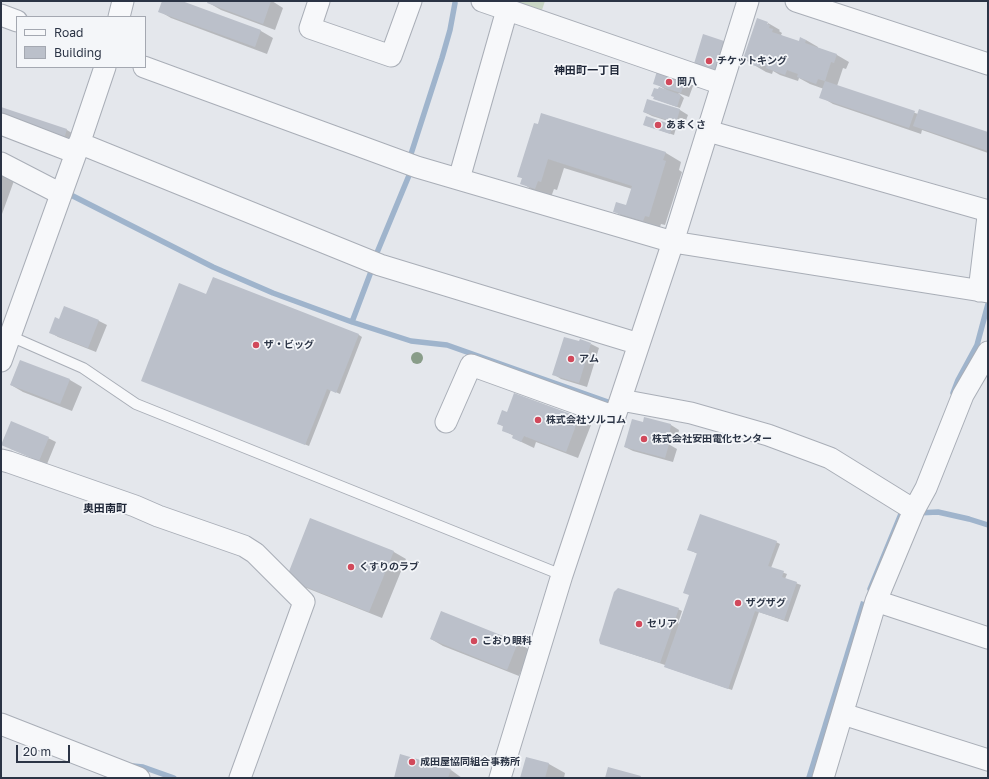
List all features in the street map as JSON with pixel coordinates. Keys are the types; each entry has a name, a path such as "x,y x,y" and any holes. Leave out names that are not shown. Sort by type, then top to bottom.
{"street":[{"path":"119,16 123,1"},
{"path":"319,1 310,28 391,56 411,1"},
{"path":"482,1 722,84"},
{"path":"500,778 562,575 673,242 748,1"},
{"path":"796,1 988,64"},
{"path":"459,179 507,10"},
{"path":"1,15 16,21"},
{"path":"1,361 78,148 105,68"},
{"path":"146,68 417,167 673,242 984,292 988,216"},
{"path":"1,124 78,148 380,265 639,344"},
{"path":"708,131 988,211"},
{"path":"1,163 61,194"},
{"path":"828,777 843,714 876,601 910,509 926,488 964,395 988,352"},
{"path":"446,422 471,365 618,408 691,413 768,435 830,458 910,509"},
{"path":"1,460 127,503 158,516 244,546 255,553 304,602 240,778"},
{"path":"876,601 988,638"},
{"path":"843,714 988,760"},
{"path":"1,724 139,778"}],"lane":[{"path":"10,336 83,368 136,404 562,575"}],"green space":[{"path":"521,1 545,1 541,13 519,6"}],"water":[{"path":"861,601 871,604 815,778 806,778"}],"building":[{"path":"162,1 182,1 261,30 255,47 158,12"},
{"path":"208,1 271,1 263,24 207,3"},
{"path":"757,18 768,22 767,24 770,25 769,28 773,29 772,32 799,41 800,37 806,40 805,43 837,54 834,63 831,62 825,81 818,79 816,84 797,77 798,74 787,70 785,75 766,68 767,66 761,64 760,67 752,65 753,62 743,59"},
{"path":"703,34 727,42 717,74 693,67"},
{"name":"岡八","path":"657,71 685,81 681,93 653,84"},
{"path":"825,81 915,111 909,128 819,98"},
{"path":"659,87 681,95 677,107 653,99 654,97 651,96 654,88 658,89"},
{"path":"647,99 680,109 676,123 643,112"},
{"path":"1,107 67,129 63,142 1,118"},
{"path":"919,109 988,132 988,151 913,126"},
{"path":"541,113 666,152 663,160 666,161 649,217 645,216 643,221 613,212 616,202 626,205 632,186 548,159 541,182 538,181 535,189 520,184 522,178 517,177 534,123 538,124"},
{"name":"あまくさ","path":"646,116 673,125 670,134 643,125"},
{"path":"213,277 359,334 336,393 327,389 305,445 141,381 179,283 206,294"},
{"path":"64,306 99,320 88,348 49,333 55,317 59,319"},
{"name":"アム","path":"564,337 579,341 580,339 591,343 579,383 552,375"},
{"path":"20,360 70,379 60,404 10,385"},
{"name":"株式会社ソルコム","path":"514,393 579,417 566,452 524,436 521,442 512,438 513,435 502,431 503,426 497,424 502,410 507,412"},
{"name":"株式会社安田電化センター","path":"644,417 671,424 669,436 664,434 662,442 669,444 665,458 624,447 632,419 643,422"},
{"path":"11,421 49,437 39,461 1,445"},
{"name":"ザグザグ","path":"700,514 777,541 768,566 784,571 782,577 797,582 784,620 755,611 728,689 664,667 689,595 683,593 697,553 687,550"},
{"path":"310,518 394,551 369,612 286,579"},
{"name":"セリア","path":"618,588 679,608 660,663 600,644 599,640 614,592"},
{"name":"こおり眼科","path":"441,611 518,642 507,670 430,639"},
{"name":"成田屋協同組合事務所","path":"400,754 451,769 448,778 394,778"},
{"path":"526,757 549,763 545,778 520,778"},
{"path":"608,767 641,776 640,778 605,778"}],"waterway":[{"path":"411,154 442,58 450,30 455,3"},
{"path":"376,255 410,173"},
{"path":"67,193 213,267 273,293 352,322 411,341 447,345 608,402"},
{"path":"352,322 372,269"},
{"path":"953,393 958,380 977,345 988,304"},
{"path":"870,589 903,509"},
{"path":"917,513 938,512 988,525"},
{"path":"133,766 143,767 174,778"}],"place":[{"name":"チケットキング","path":"709,61"},
{"name":"岡八","path":"669,82"},
{"name":"あまくさ","path":"658,125"},
{"name":"ザ・ビッグ","path":"256,345"},
{"name":"アム","path":"571,359"},
{"name":"株式会社ソルコム","path":"538,420"},
{"name":"株式会社安田電化センター","path":"644,439"},
{"name":"くすりのラブ","path":"351,567"},
{"name":"ザグザグ","path":"738,603"},
{"name":"セリア","path":"639,624"},
{"name":"こおり眼科","path":"474,641"},
{"name":"成田屋協同組合事務所","path":"412,762"}],"district":[{"name":"神田町一丁目","path":"587,71"},
{"name":"奥田南町","path":"105,509"}]}
